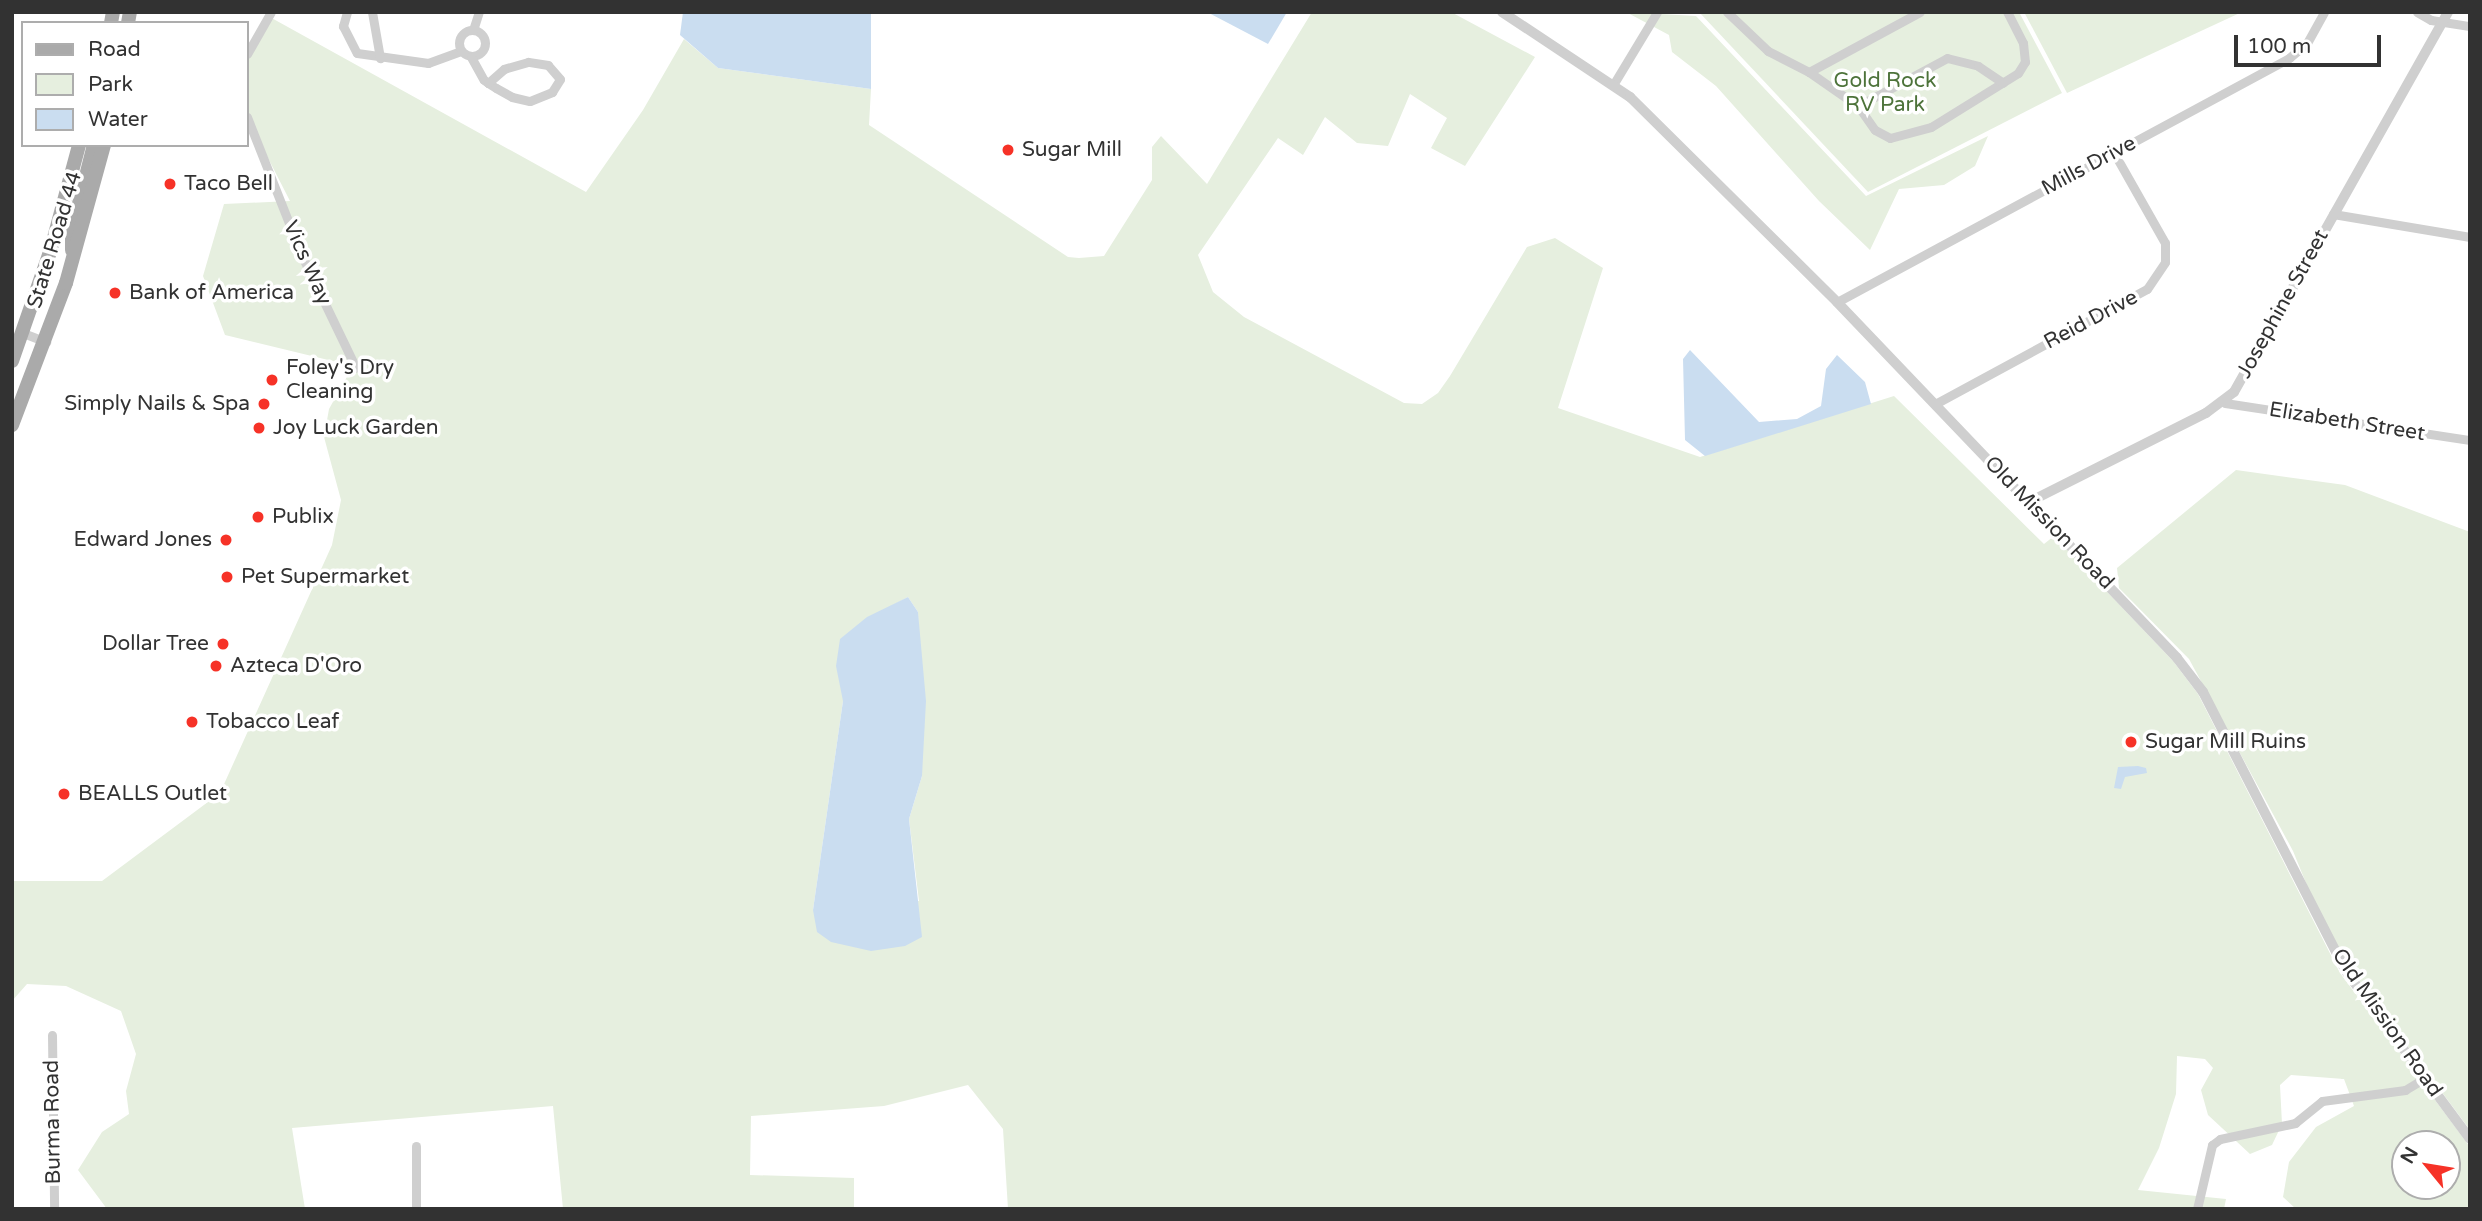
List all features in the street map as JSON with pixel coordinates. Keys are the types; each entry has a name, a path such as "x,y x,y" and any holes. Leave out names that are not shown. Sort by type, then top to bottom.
{"main road":[{"name":"State Road 44","path":"12,361 23,333 78,147"},
{"path":"72,265 72,231 93,147"},
{"name":"State Road 44","path":"12,425 46,342 72,265 103,147"}],"street":[{"path":"248,52 271,12"},
{"path":"347,12 343,26 357,53 428,63 461,51"},
{"path":"372,12 380,58"},
{"path":"461,51 461,37 473,30 479,12"},
{"name":"Old Mission Road","path":"1502,12 1630,97 1837,302 2177,658 2203,692 2338,958 2470,1139"},
{"path":"1612,85 1657,12"},
{"path":"1727,12 1768,51 1809,72 1858,106 1875,130 1891,138 1904,138 1931,127 2018,74 2025,62 2023,43 2007,12"},
{"path":"1809,72 1920,12"},
{"name":"Mills Drive","path":"1837,302 2289,58 2307,43 2324,12"},
{"path":"2417,12 2445,17 2470,26"},
{"name":"Josephine Street","path":"2225,403 2445,17"},
{"path":"471,57 485,45 482,34 473,30"},
{"path":"461,51 471,57 488,83 530,101 552,92 560,79 548,65 528,62 504,69 488,83"},
{"path":"1858,106 1947,58 1978,66 2003,83"},
{"name":"Vics Way","path":"248,120 302,256 356,368"},
{"name":"Reid Drive","path":"1935,404 2147,289 2165,262 2165,243 2114,153"},
{"path":"2333,214 2470,237"},
{"path":"23,333 46,342"},
{"path":"2029,502 2225,403"},
{"name":"Elizabeth Street","path":"2225,403 2470,440"},
{"name":"Burma Road","path":"52,1035 54,1209"},
{"path":"2197,1209 2212,1145 2220,1139 2295,1123 2322,1101 2405,1090 2425,1078"},
{"path":"416,1146 416,1209"}],"green space":[{"path":"1312,12 1451,12 1535,57 1465,166 1431,148 1447,118 1410,94 1388,146 1357,143 1325,117 1303,155 1278,138 1198,255 1213,292 1244,317 1404,403 1422,404 1438,393 1450,376 1527,247 1555,238 1603,268 1558,408 1700,457 1894,396 2044,544 2054,536 2173,661 2198,694 2340,973 2457,1130 2391,1130 2391,1200 2461,1200 2461,1135 2470,1147 2470,1209 2296,1209 2283,1197 2289,1162 2316,1127 2354,1106 2344,1079 2291,1075 2280,1085 2282,1124 2272,1145 2250,1154 2208,1115 2201,1090 2213,1068 2205,1059 2177,1056 2176,1094 2159,1148 2138,1190 2226,1199 2224,1209 1008,1209 1003,1129 968,1085 884,1106 751,1116 750,1175 854,1178 854,1209 563,1209 553,1106 292,1128 305,1209 107,1209 78,1170 102,1132 129,1114 126,1091 136,1054 121,1011 66,986 27,984 12,1001 12,881 102,881 220,793 332,545 341,500 324,437 329,409 353,366 225,335 203,276 224,204 290,201 248,119 248,50 268,16 586,192 643,110 684,39 718,68 871,89 869,125 1068,257 1104,256 1152,180 1152,147 1161,136 1207,184","holes":["908,597 918,612 922,776 909,819 919,901 813,910 843,701 893,605"]},
{"path":"1626,12 1696,16 1866,196 1988,136 1975,166 1944,185 1899,189 1870,250 1819,201 1716,86 1672,52 1669,35"},
{"name":"Gold Rock RV Park","path":"1699,12 2019,12 2062,93 1868,192"},
{"path":"2024,12 2242,12 2067,93"},
{"path":"2236,470 2345,485 2470,532 2470,1130 2350,968 2317,910 2293,851 2189,659 2119,588 2117,568"}],"water":[{"path":"683,12 871,12 871,89 718,68 680,35"},
{"path":"1207,12 1287,12 1268,44"},
{"path":"1690,350 1759,422 1797,419 1821,406 1826,369 1837,355 1865,382 1871,404 1705,456 1685,440 1683,359"},
{"path":"908,597 918,612 926,701 922,776 909,819 922,937 905,946 871,951 831,942 817,932 813,910 843,701 836,666 840,639 867,617"},
{"path":"2118,767 2146,768 2147,773 2125,777 2121,789 2114,788"}],"place":[{"name":"Sugar Mill","path":"1008,150"},
{"name":"Taco Bell","path":"170,184"},
{"name":"Bank of America","path":"115,293"},
{"name":"Foley's Dry Cleaning","path":"272,380"},
{"name":"Simply Nails & Spa","path":"264,404"},
{"name":"Joy Luck Garden","path":"259,428"},
{"name":"Publix","path":"258,517"},
{"name":"Edward Jones","path":"226,540"},
{"name":"Pet Supermarket","path":"227,577"},
{"name":"Dollar Tree","path":"223,644"},
{"name":"Azteca D'Oro","path":"216,666"},
{"name":"Tobacco Leaf","path":"192,722"},
{"name":"Sugar Mill Ruins","path":"2131,742"},
{"name":"BEALLS Outlet","path":"64,794"}]}
